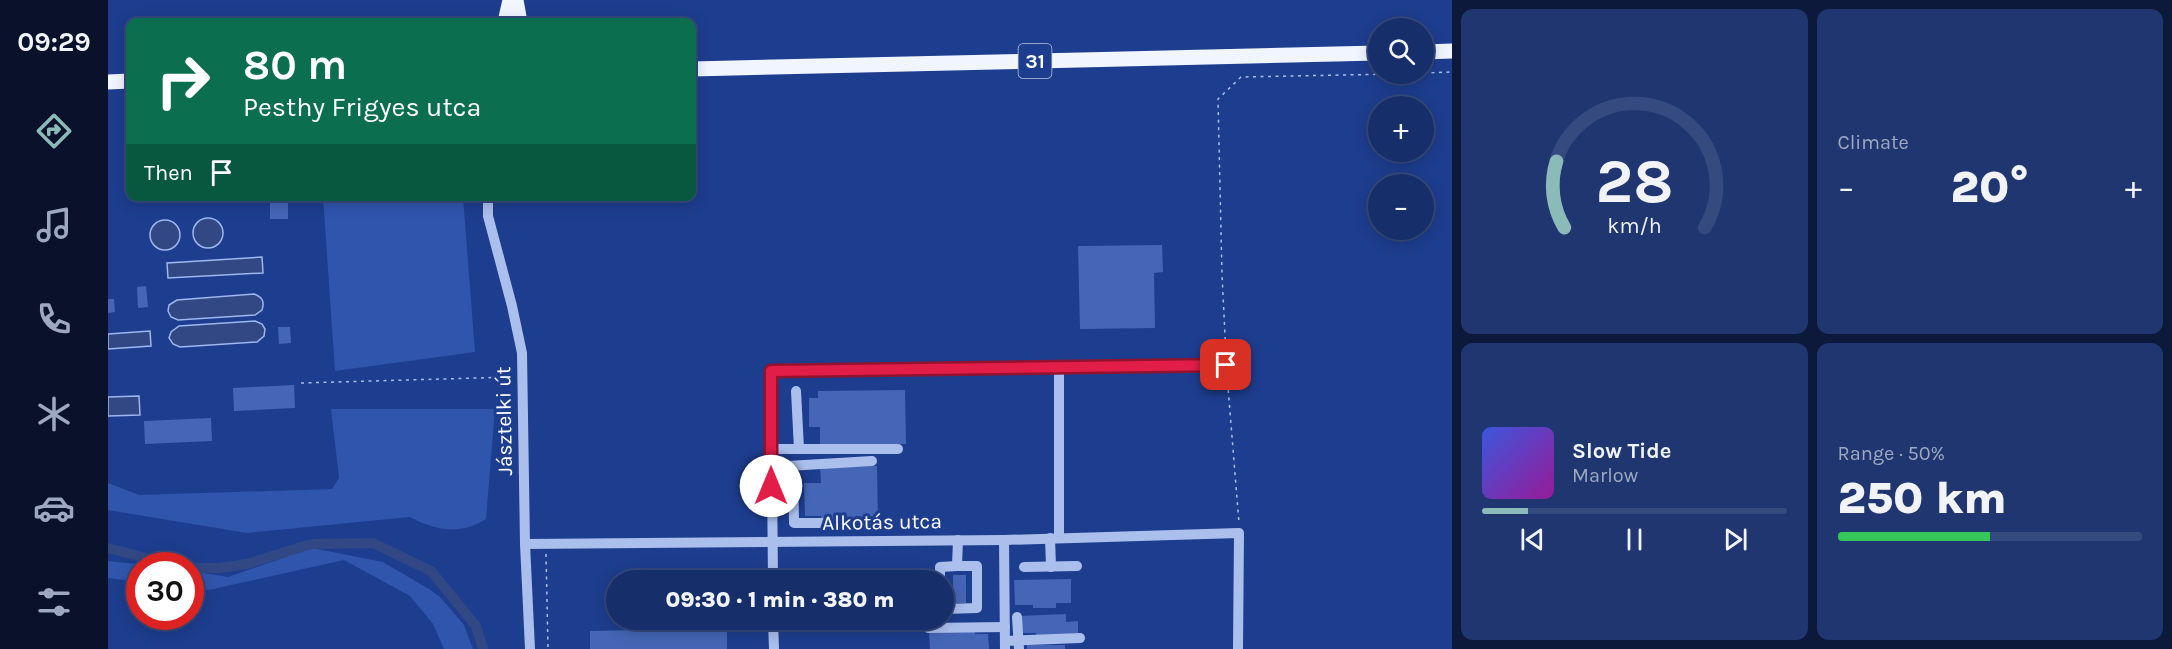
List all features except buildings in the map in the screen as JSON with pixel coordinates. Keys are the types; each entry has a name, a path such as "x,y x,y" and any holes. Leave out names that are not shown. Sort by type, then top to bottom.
{"main road":[{"path":"505,18 510,0"},
{"path":"516,0 519,18"},
{"path":"1434,52 1452,51"},
{"name":"31","path":"696,69 1368,53"},
{"path":"108,82 126,81"}],"street":[{"name":"Jásztelki út","path":"488,201 488,216 522,353 525,544 530,649"},
{"path":"773,570 771,371 1226,365"},
{"path":"1051,567 1055,538 1059,367"},
{"path":"796,391 799,449"},
{"path":"771,449 898,449"},
{"path":"771,467 872,461"},
{"path":"793,466 794,523 874,523"},
{"path":"1238,649 1239,533"},
{"name":"Alkotás utca","path":"525,544 1004,540 1239,533"},
{"path":"957,540 957,566"},
{"path":"1004,540 1005,645 1080,638"},
{"path":"940,570 940,567 976,566 977,608 954,609"},
{"path":"1024,567 1077,566"},
{"path":"1017,617 1019,645"},
{"path":"954,628 1005,627"},
{"path":"773,630 774,649"}],"path":[{"path":"1434,73 1452,72"},
{"path":"1239,533 1226,365 1218,99 1241,77 1368,75"},
{"path":"301,382 522,376"},
{"path":"543,544 546,549 548,649"}],"shaded area":[{"path":"323,201 463,201 475,352 335,371"},
{"path":"208,218 219,222 223,233 219,244 208,248 197,244 193,233 197,222"},
{"path":"165,220 176,224 180,235 176,246 165,250 154,246 150,235 154,224"},
{"path":"262,257 263,273 168,278 167,263"},
{"path":"254,294 263,302 262,310 255,315 178,320 171,317 168,311 169,305 177,300"},
{"path":"255,321 262,324 265,329 264,336 257,342 180,347 173,344 169,338 171,332 179,326"},
{"path":"150,331 151,346 108,349 108,334"},
{"path":"139,396 140,415 108,416 108,397"},
{"path":"331,409 495,409 486,519 458,529 439,528 410,517 247,533 108,510 108,483 139,495 332,489 339,478"},
{"path":"312,548 383,562 440,597 464,625 473,649 444,649 433,624 410,596 344,560 204,589 204,573 228,577"},
{"path":"108,561 126,563 126,580 108,578"}],"waterway":[{"path":"204,568 247,564 311,544 373,543 431,571 476,626 483,649"},
{"path":"108,548 126,553"}],"route":[{"path":"771,486 771,371 1226,365"}]}
